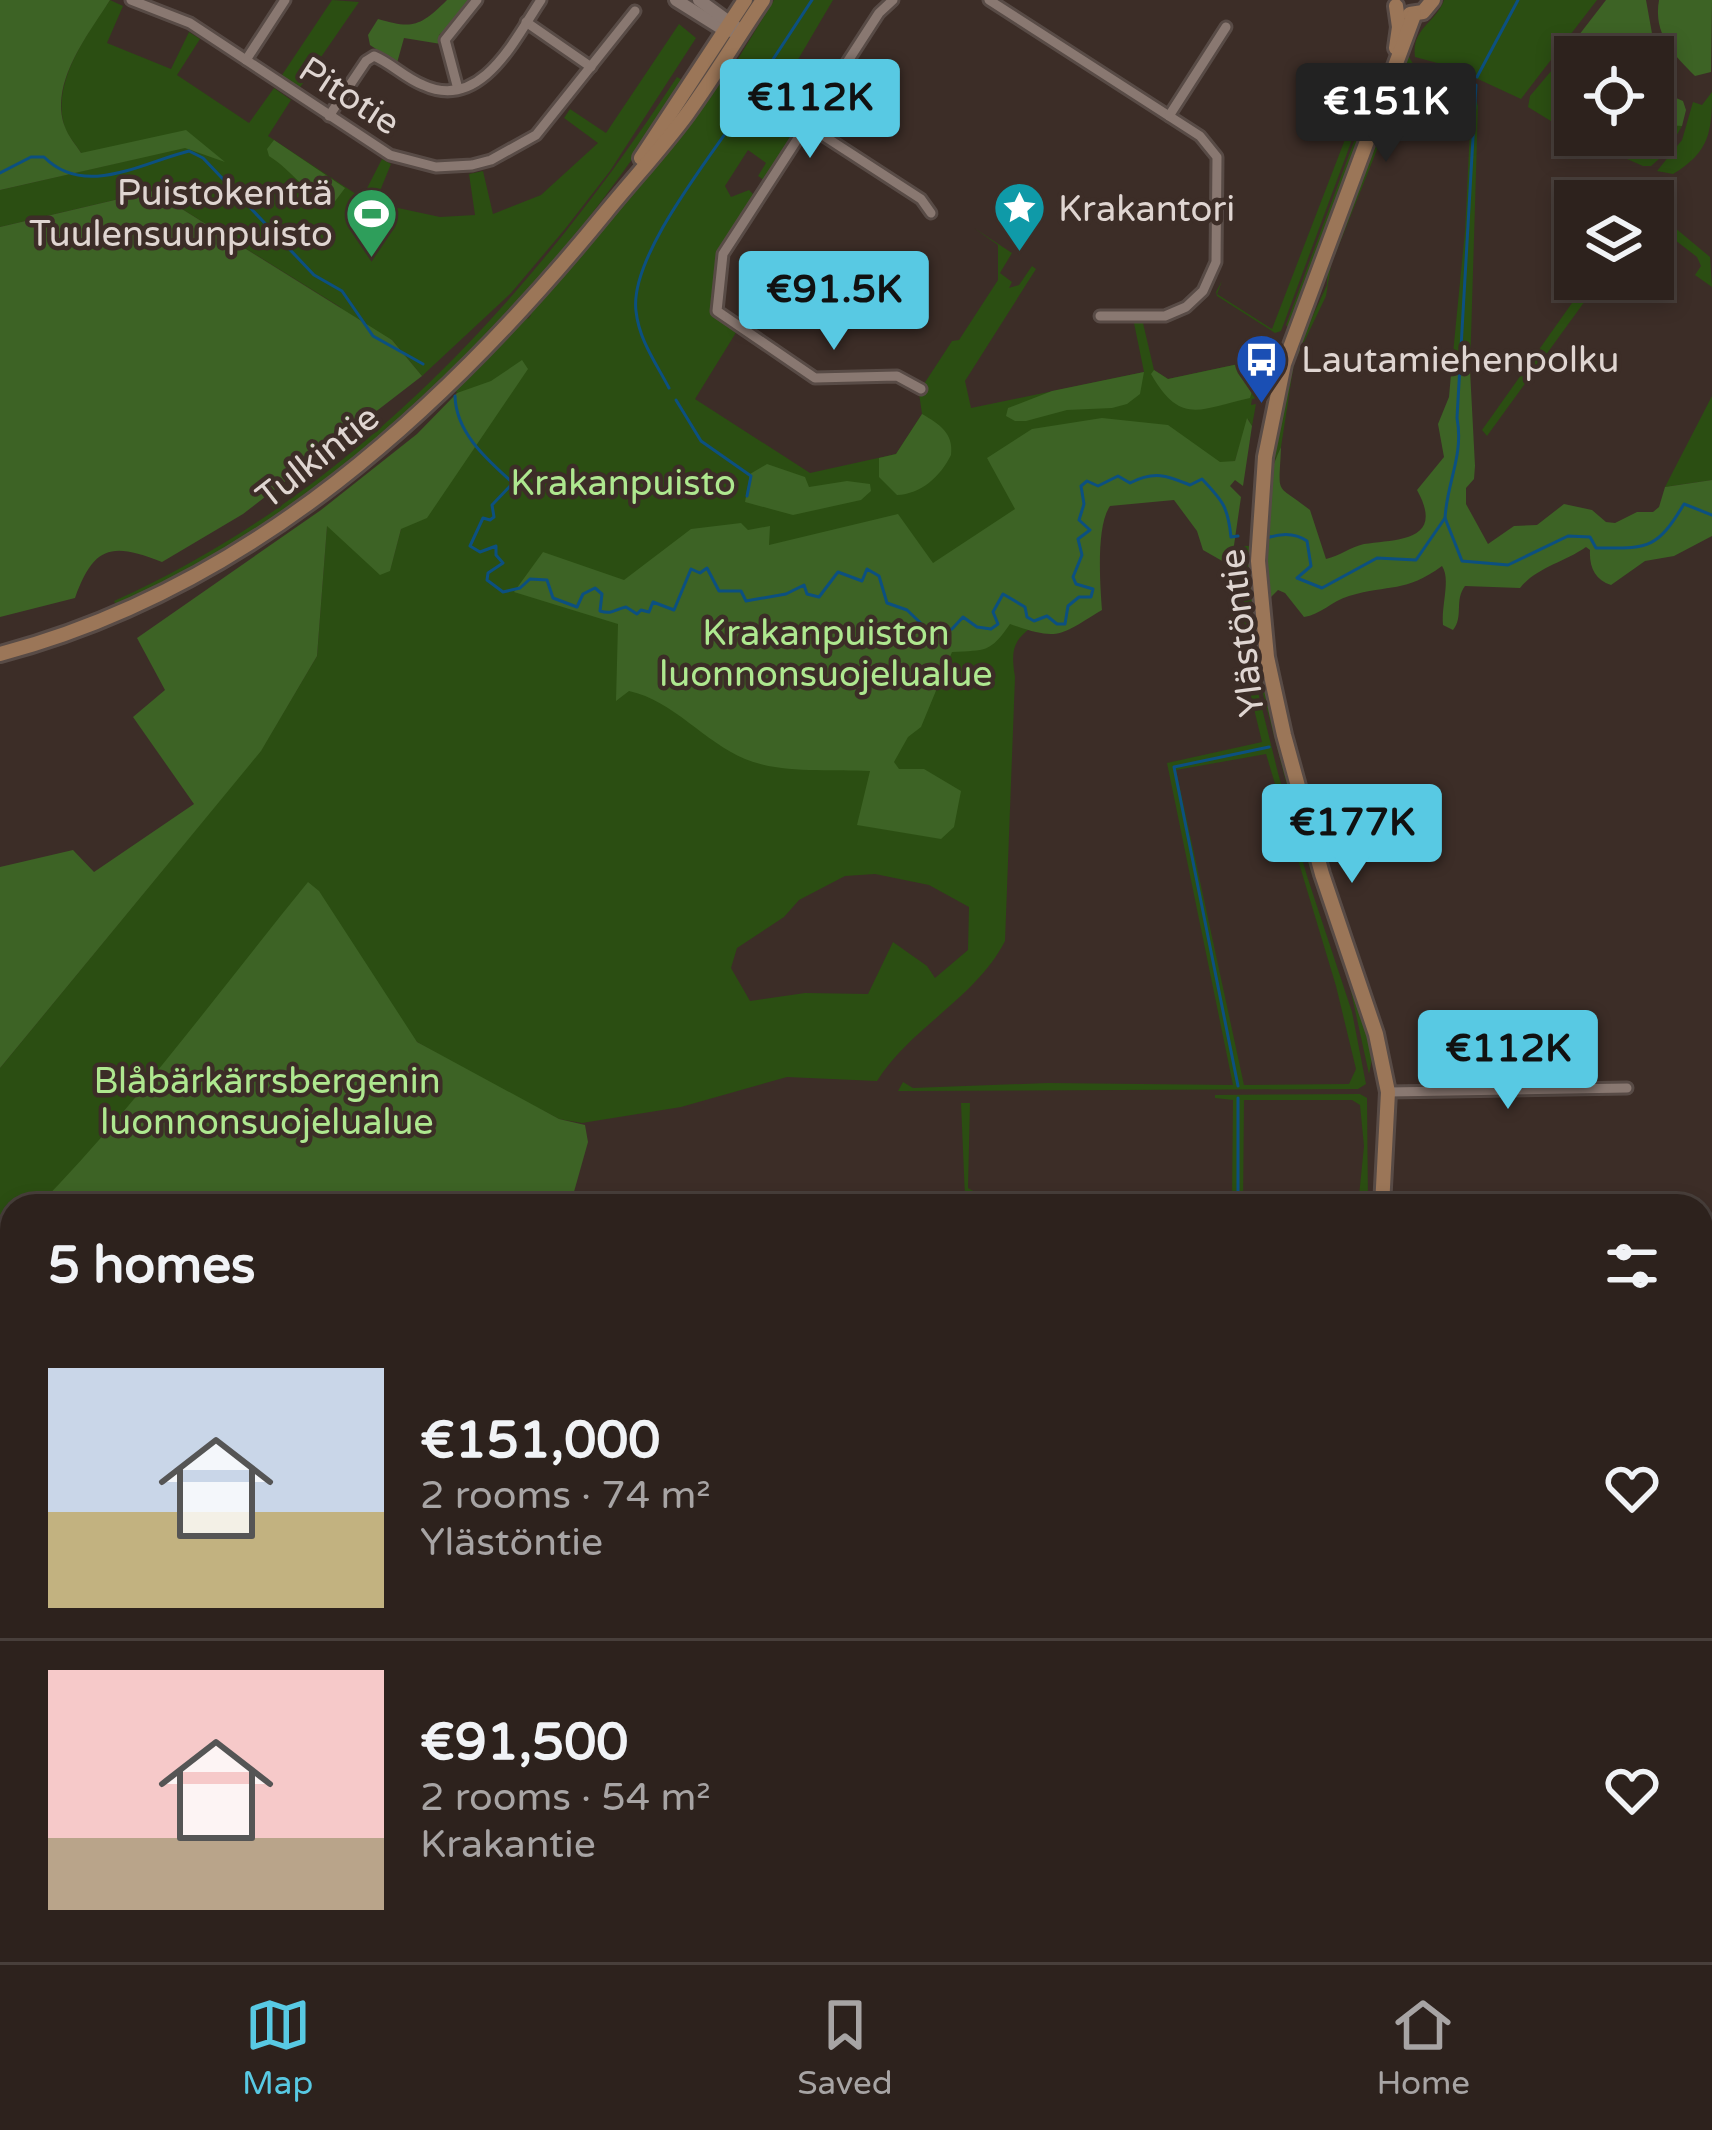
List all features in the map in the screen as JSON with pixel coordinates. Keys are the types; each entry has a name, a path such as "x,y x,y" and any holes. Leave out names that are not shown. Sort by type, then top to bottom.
{"main road":[{"path":"732,28 745,0"},
{"path":"732,28 763,0"},
{"path":"1395,3 1414,15 1433,0"},
{"name":"Ylästöntie","path":"1395,3 1396,59"},
{"name":"Ylästöntie","path":"1383,1194 1388,1092 1376,1034 1322,874 1284,735 1267,657 1258,561 1270,426 1284,364 1414,15"},
{"name":"Tulkintie","path":"0,654 88,627 237,553 349,472 414,417 492,341 689,111 732,28"}],"street":[{"name":"Pitotie","path":"131,0 190,23 372,145 404,160 436,167 472,165 505,154 536,135 635,10"},
{"path":"246,60 285,0"},
{"path":"458,88 445,40 477,0"},
{"path":"329,116 374,56 427,88 473,85 494,70 541,0"},
{"path":"676,0 732,28"},
{"path":"699,0 732,28"},
{"path":"892,0 878,13 723,254 717,311 815,378 897,376 921,389"},
{"path":"988,0 1209,144 1219,163 1214,273 1197,299 1175,313 1153,318 1100,316"},
{"path":"526,22 591,67"},
{"path":"1169,116 1226,27"},
{"path":"807,124 921,199 932,213"},
{"path":"1388,1092 1627,1088"}],"green space":[{"path":"0,0 110,0 73,60 62,94 65,127 81,153 186,130 225,162 185,148 0,190"},
{"path":"110,0 123,6 107,43 171,69 189,32 200,39 177,75 249,123 274,88 291,100 268,136 362,198 382,159 391,164 375,203 440,217 475,215 469,174 483,171 493,214 541,195 598,143 564,118 570,109 606,133 679,24 696,38 610,171 565,229 511,293 422,376 392,340 350,319 340,307 153,191 0,227 0,190 139,158 81,153 66,131 62,111 73,60"},
{"path":"332,0 359,2 299,89 280,78"},
{"path":"447,0 471,0 439,35 441,44 404,38 397,63 370,45 368,35 378,19 415,23"},
{"name":"Krakanpuisto","path":"774,0 833,0 786,80 814,97 828,83 765,181 758,176 766,163 748,150 725,186 731,197 749,190 755,196 718,255 712,313 737,331 695,399 810,473 896,454 922,414 922,387 998,280 998,245 974,228 1012,253 1000,273 1012,282 1009,288 1019,285 1032,266 1036,269 965,381 971,408 1144,372 1134,323 1124,320 1143,323 1154,370 1168,379 1262,359 1269,337 1274,342 1258,398 1252,399 1251,405 1256,404 1252,426 1248,419 1235,461 1124,481 1039,622 1016,645 1005,941 993,961 907,1044 877,1081 787,1077 681,1107 582,1123 559,1119 481,1079 417,1042 406,1029 385,1194 0,1194 0,1068 261,750 317,656 327,525 380,574 390,570 401,529 458,393 452,389 525,316 528,319 528,312 713,82 722,85","holes":["875,874 929,885 969,907 968,950 935,978 927,966 893,942 868,994 805,993 750,1001 731,968 737,948 784,917 799,900 845,876"]},
{"path":"1444,0 1597,0 1569,36 1554,36 1554,56 1521,99 1452,67 1415,57 1420,32"},
{"path":"1606,0 1646,0 1652,36 1578,36"},
{"path":"1659,0 1712,0 1711,72 1695,76 1674,53 1674,36 1664,36"},
{"path":"1407,53 1417,71 1396,102 1331,265 1326,296 1294,363 1281,447 1271,468 1282,388 1299,338 1327,285 1328,263"},
{"path":"1554,71 1554,123 1528,107 1530,96"},
{"path":"1348,75 1362,84 1366,102 1281,331 1275,333 1217,296 1216,292 1222,281 1217,294 1272,329 1359,103 1337,88"},
{"path":"677,77 682,80 676,95 579,230 526,295 409,415 279,519 208,563 117,607 114,601 202,556 284,504 361,445 433,380 563,235"},
{"path":"1472,89 1478,106 1470,370 1451,374 1465,231"},
{"path":"1712,92 1702,149 1673,174 1657,171 1674,156 1693,102 1702,105"},
{"path":"1372,93 1376,94 1370,123 1289,328 1286,325"},
{"path":"1674,97 1683,101 1686,110 1682,126 1674,126"},
{"path":"274,140 345,188 333,204 269,156 267,149"},
{"path":"1620,156 1662,156 1651,166"},
{"path":"153,191 392,340 422,376 243,514 162,562 130,552 106,553 89,568 75,598 0,617 0,227"},
{"path":"1674,227 1710,257 1712,287 1695,275 1701,266 1674,239"},
{"path":"1574,300 1586,300 1487,436 1482,430"},
{"path":"1262,359 1250,398 1205,409 1193,410 1172,401 1151,374 1154,370 1168,379"},
{"path":"522,360 528,369 427,518 401,529 390,571 380,575 327,526 317,656 261,751 0,1068 0,867 73,850 94,872 194,804 133,717 165,690 137,638 321,510 417,434 457,393 491,381"},
{"path":"1470,370 1475,466 1474,479 1466,488 1466,504 1488,544 1514,526 1537,525 1564,504 1592,510 1615,523 1637,512 1653,512 1665,487 1712,480 1712,536 1674,556 1645,561 1611,585 1594,572 1586,547 1534,575 1520,588 1465,586 1453,630 1443,625 1446,578 1442,566 1418,580 1349,596 1304,617 1285,593 1278,590 1270,598 1266,502 1281,447 1281,487 1310,510 1326,559 1359,545 1413,535 1425,520 1417,490 1444,457 1438,424 1449,397 1451,374"},
{"path":"1144,372 1140,394 1127,404 1067,410 1026,421 1006,416 1008,408 1052,391"},
{"path":"1712,396 1712,480 1665,487"},
{"path":"922,414 948,435 951,455 929,483 897,495 879,477 879,458 896,454"},
{"name":"Krakanpuiston luonnonsuojelualue","path":"1102,418 1168,425 1220,462 1235,461 1247,418 1252,426 1243,486 1235,480 1230,486 1241,497 1231,566 1203,550 1197,531 1174,500 1110,506 1101,541 1102,610 1059,633 1010,624 986,648 952,652 921,727 908,737 894,762 899,769 924,769 961,791 954,827 941,839 857,825 870,771 759,764 730,752 645,696 629,691 616,701 618,624 514,592 543,552 624,580 691,529 741,523 748,530 770,526 769,545 898,514 933,563 1015,509 987,458 1032,429"},
{"path":"767,464 805,477 809,487 847,481 870,484 871,491 861,500 793,515 745,502 750,474"},
{"path":"1244,546 1253,546 1266,676 1296,801 1374,1049 1369,1074 1350,987 1304,851 1244,621"},
{"path":"1231,566 1238,575 1240,619 1278,773 1352,1012 1366,1084 1358,1089 898,1091 903,1082 913,1088 1048,1083 1233,1085 1167,763 1262,742 1230,609","holes":["1266,754 1356,1069 1349,1084 1244,1085 1176,770"]},
{"name":"Blåbärkärrsbergenin luonnonsuojelualue","path":"308,882 319,891 417,1042 559,1119 585,1125 588,1142 573,1194 49,1194 143,1088"},
{"path":"1360,1094 1367,1098 1368,1194 1359,1194 1364,1146 1360,1105 1352,1100 1244,1100 1243,1194 1232,1194 1233,1100 1215,1095"},
{"path":"961,1103 970,1103 968,1188 977,1193 1020,1194 965,1194"}],"waterway":[{"path":"768,67 812,0"},
{"path":"1477,77 1518,0"},
{"path":"1445,518 1458,444 1476,85"},
{"path":"669,388 641,332 637,288 675,207 743,108"},
{"path":"0,173 31,157 44,157 77,175 114,174 189,151 203,158 314,275 342,291 373,336 423,364"},
{"path":"455,396 467,434 513,483 492,505 494,517 483,518 470,546 480,552 496,546 503,563 488,573 487,580 503,592 520,588 530,579 547,580 553,598 577,607 583,594 595,588 602,594 600,611 604,612 626,607 637,614 649,612 653,602 674,610 691,569 700,573 707,568 719,591 741,591 746,601 786,594 804,585 807,594 819,597 838,572 862,581 867,569 879,576 887,603 907,610 930,632 952,629 963,617 977,627 991,629 998,624 993,612 1003,594 1025,607 1027,617 1034,621 1047,616 1065,624 1068,606 1079,597 1091,597 1093,589 1076,584 1073,577 1082,555 1078,539 1090,530 1079,520 1084,504 1081,486 1087,481 1098,486 1118,476 1130,483 1154,476 1190,485 1202,479 1223,505 1231,537 1238,536"},
{"path":"676,400 701,441 751,476 747,496"},
{"path":"1267,538 1287,534 1307,541 1311,566 1297,578 1322,588 1377,558 1416,560 1445,518 1462,561 1508,565 1568,536 1590,537 1596,548 1649,544 1666,531 1684,504 1712,515"},
{"path":"1238,1086 1174,767 1269,747"},
{"path":"1238,1098 1238,1194"}],"place":[{"name":"Krakantori","path":"1019,254"},
{"name":"Puistokenttä Tuulensuunpuisto","path":"372,259"},
{"name":"Lautamiehenpolku","path":"1262,405"}]}
